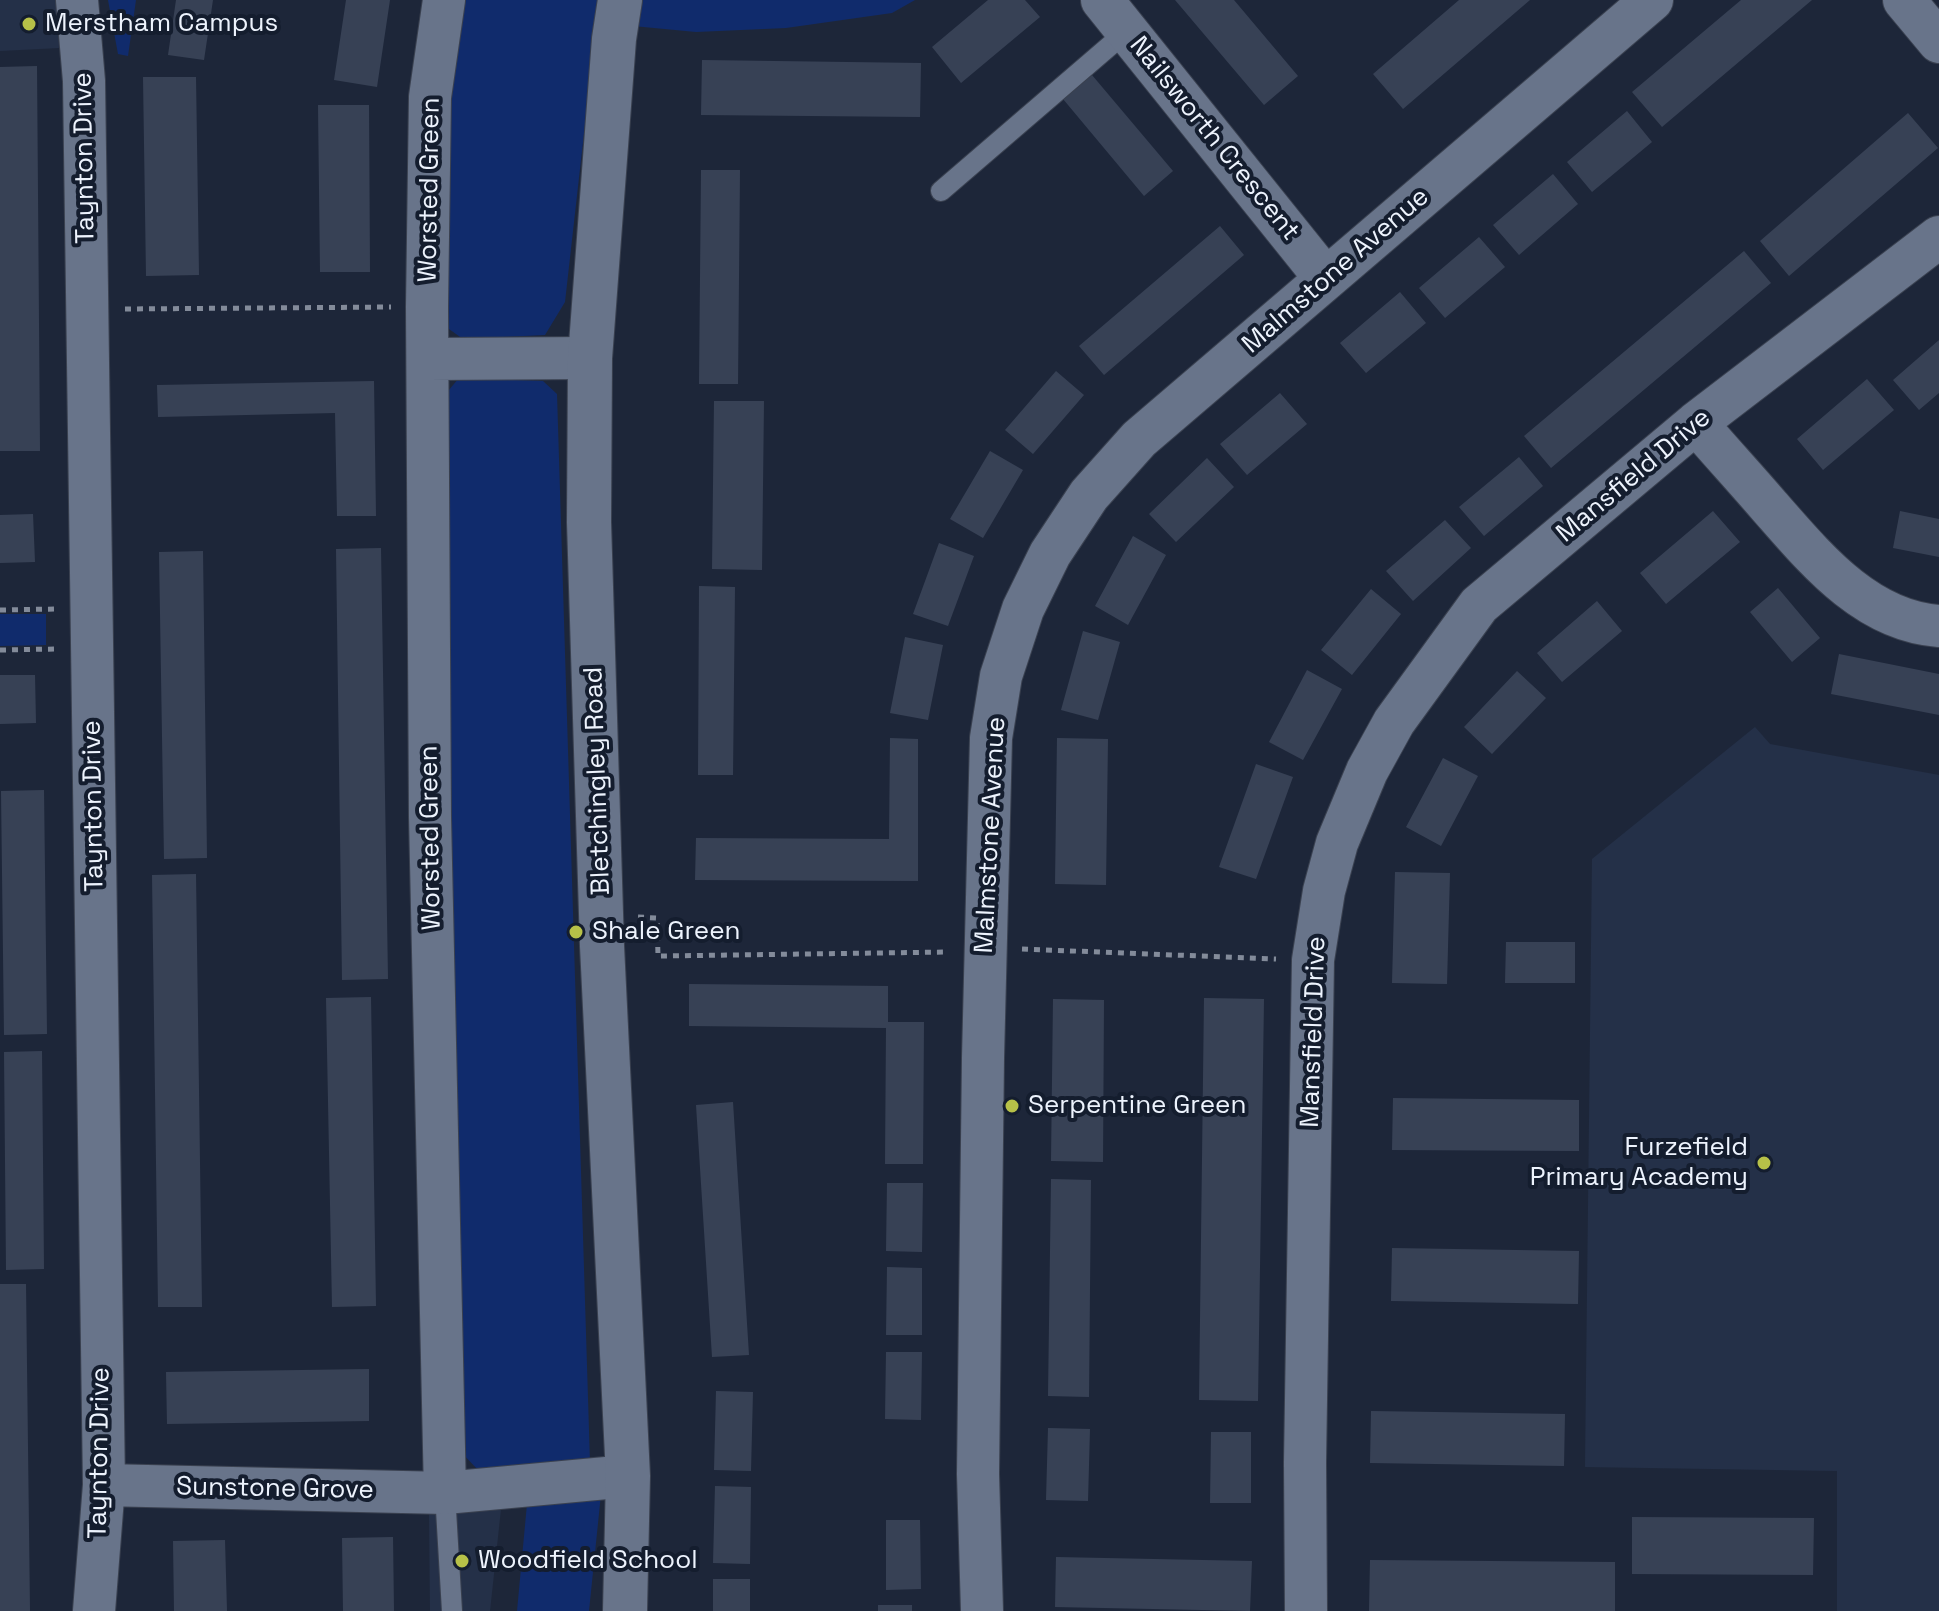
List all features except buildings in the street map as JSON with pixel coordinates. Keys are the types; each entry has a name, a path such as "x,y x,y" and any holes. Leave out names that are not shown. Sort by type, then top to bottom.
{"street":[{"name":"Taynton Drive","path":"77,0 84,81 104,1485 94,1611"},
{"name":"Worsted Green","path":"444,0 430,97 427,307 430,817 445,1493"},
{"name":"Bletchingley Road","path":"620,0 614,39 590,358 589,522 602,946 628,1476 625,1611"},
{"name":"Malmstone Avenue","path":"982,1611 978,1474 986,951 994,722 1001,676 1023,609 1050,554 1089,495 1139,439 1652,0"},
{"path":"1904,0 1939,42"},
{"name":"Nailsworth Crescent","path":"1114,16 1326,279"},
{"name":"Mansfield Drive","path":"1306,1611 1305,1462 1313,960 1324,891 1337,843 1367,771 1394,722 1479,605 1696,423 1939,237"},
{"path":"428,359 590,358"},
{"path":"1696,423 1800,542 1845,586 1892,613 1939,626"},
{"path":"445,1493 628,1476"},
{"name":"Sunstone Grove","path":"104,1485 445,1493"}],"lane":[{"path":"941,191 1114,16"},
{"path":"445,1493 452,1611"}],"path":[{"path":"88,309 427,307"},
{"path":"0,610 92,629"},
{"path":"0,650 92,629"},
{"path":"629,916 657,918 658,956 1014,949 1313,960"}],"shaded area":[{"name":"Merstham Campus","path":"0,0 56,0 59,48 0,51"},
{"path":"108,0 136,0 128,56 118,54"},
{"path":"457,0 599,0 565,302 545,335 463,339 442,324 444,100"},
{"path":"639,0 915,0 892,13 786,28 696,32 633,26"},
{"path":"459,378 543,381 557,394 590,1463 478,1470 462,1453 443,397"},
{"path":"0,614 46,614 46,645 0,646"},
{"name":"Furzefield Primary Academy","path":"1755,727 1770,744 1939,775 1939,1611 1837,1611 1837,1471 1585,1467 1592,859"},
{"path":"601,1494 589,1611 517,1611 527,1504"},
{"name":"Woodfield School","path":"501,1509 490,1611 430,1611 429,1510"}],"place":[{"name":"Merstham Campus","path":"29,24"},
{"name":"Shale Green","path":"576,932"},
{"name":"Serpentine Green","path":"1012,1106"},
{"name":"Furzefield Primary Academy","path":"1764,1163"},
{"name":"Woodfield School","path":"462,1561"}]}
